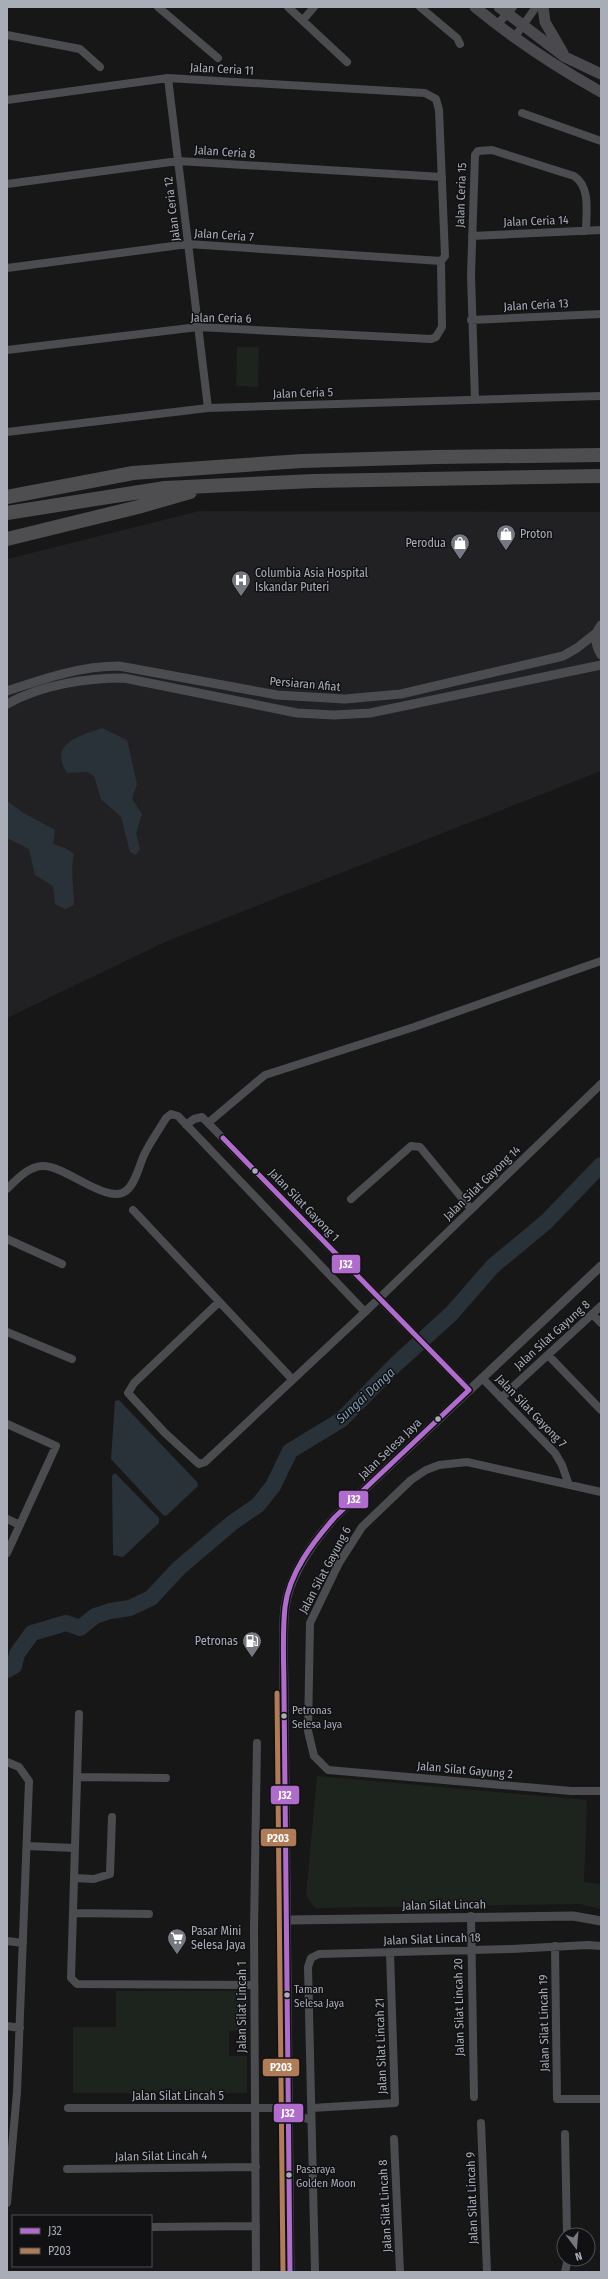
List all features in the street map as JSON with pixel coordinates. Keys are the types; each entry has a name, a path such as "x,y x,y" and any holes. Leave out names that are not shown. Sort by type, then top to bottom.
{"highway":[{"path":"7,497 133,473 200,468 310,461 601,455"},
{"path":"7,513 118,494 212,485 314,481 601,476"},
{"path":"7,539 138,507 212,485"}],"main road":[{"path":"475,7 514,38 558,68 601,92"},
{"path":"543,7 545,22 565,57"},
{"path":"507,9 522,26 565,57 601,74"}],"street":[{"path":"158,7 218,58"},
{"path":"288,7 347,62"},
{"path":"303,20 314,7"},
{"path":"420,7 456,38 460,44"},
{"path":"514,38 536,7"},
{"path":"497,25 507,9"},
{"path":"7,35 80,49 100,67"},
{"name":"Jalan Ceria 11","path":"7,100 168,78 425,93 436,99 439,110 442,177"},
{"name":"Jalan Ceria 12","path":"168,78 208,408"},
{"path":"522,113 601,140"},
{"name":"Jalan Ceria 15","path":"475,400 471,320 472,236 474,163 478,152 492,150 567,173 580,180 585,192 586,231"},
{"name":"Jalan Ceria 8","path":"7,184 178,161 442,177"},
{"path":"441,261 446,256 442,177"},
{"name":"Jalan Ceria 14","path":"472,236 601,230"},
{"name":"Jalan Ceria 7","path":"7,268 188,244 441,261"},
{"name":"Jalan Ceria 6","path":"7,350 198,327 424,339 436,337 442,327 441,261"},
{"name":"Jalan Ceria 13","path":"471,320 601,314"},
{"name":"Jalan Ceria 5","path":"7,432 208,408 601,396"},
{"name":"Persiaran Afiat","path":"7,691 96,666 132,668 242,689 315,698 346,699 401,694 563,656 577,648 596,633 601,625"},
{"path":"596,633 595,641 601,655"},
{"path":"7,704 54,687 98,678 124,678 222,698 239,703 297,713 334,715 370,713 601,665"},
{"path":"96,666 98,678"},
{"path":"222,698 226,685"},
{"path":"239,703 242,689"},
{"path":"186,1124 198,1117 202,1117 208,1122 264,1075 414,1027 601,961"},
{"name":"Jalan Silat Gayong 14","path":"219,1302 130,1388 130,1397 194,1461 199,1464 205,1462 292,1379 380,1299 601,1084"},
{"path":"7,1189 24,1174 43,1166 53,1168 92,1187 117,1195 122,1194 133,1181 145,1154 166,1118 171,1114 178,1116 366,1312"},
{"name":"Jalan Silat Gayong 1","path":"208,1122 469,1390"},
{"path":"351,1199 411,1146 420,1147 471,1209"},
{"path":"133,1210 292,1379"},
{"path":"7,1239 62,1264"},
{"name":"Jalan Selesa Jaya","path":"290,2272 288,1920 284,1693 285,1606 294,1576 320,1534 335,1517 601,1266"},
{"name":"Jalan Silat Gayung 8","path":"501,1398 601,1306"},
{"path":"592,1314 601,1323"},
{"path":"7,1332 72,1359"},
{"path":"548,1355 601,1410"},
{"name":"Jalan Silat Gayong 7","path":"482,1378 555,1453 568,1485"},
{"path":"7,1424 56,1446 7,1553"},
{"name":"Jalan Silat Gayung 6","path":"328,1770 314,1756 308,1730 310,1623 339,1563 362,1527 411,1480 426,1470 440,1465 467,1462 601,1492"},
{"path":"7,1519 20,1525"},
{"path":"79,1714 74,1848 74,1913 70,1970 71,1978 77,1984 254,1985"},
{"name":"Jalan Silat Lincah 1","path":"256,2272 254,1985 257,1743"},
{"path":"7,1762 19,1766 29,1780 20,2028 11,2111 7,2199"},
{"name":"Jalan Silat Gayung 2","path":"328,1770 570,1791 601,1791"},
{"path":"77,1777 166,1778"},
{"path":"74,1878 94,1879 110,1874 112,1817"},
{"path":"27,1846 74,1848"},
{"path":"74,1913 149,1914"},
{"name":"Jalan Silat Lincah","path":"288,1920 470,1916 573,1916 601,1921"},
{"name":"Jalan Silat Lincah 20","path":"470,1916 474,2097"},
{"path":"7,1941 22,1943"},
{"name":"Jalan Silat Lincah 18","path":"312,2108 308,1967 311,1958 319,1954 390,1953 555,1946 601,1946"},
{"name":"Jalan Silat Lincah 19","path":"555,1946 557,2099 601,2099"},
{"name":"Jalan Silat Lincah 21","path":"312,2108 395,2103 390,1953"},
{"path":"7,2026 20,2028"},
{"name":"Jalan Silat Lincah 5","path":"68,2108 274,2108 288,2114 311,2120"},
{"path":"312,2108 311,2120 316,2272"},
{"name":"Jalan Silat Lincah 9","path":"481,2123 487,2272"},
{"path":"565,2134 568,2227"},
{"name":"Jalan Silat Lincah 8","path":"394,2139 400,2272"},
{"name":"Jalan Silat Lincah 4","path":"68,2169 256,2167"},
{"path":"152,2227 256,2226"}],"shaded area":[{"path":"237,347 259,347 258,387 236,386"},
{"path":"199,511 601,512 601,771 165,942 7,1018 7,559"},
{"path":"102,728 127,740 137,784 132,799 142,814 136,833 140,849 136,855 130,852 121,817 101,799 94,776 87,772 67,773 62,763 61,755 64,748 69,743 84,734"},
{"path":"7,801 22,812 55,830 53,844 65,848 74,854 72,873 74,905 65,909 55,904 53,886 35,875 29,849 7,838"},
{"path":"119,1400 197,1482 198,1486 166,1516 163,1515 111,1459 115,1401"},
{"path":"115,1473 159,1518 159,1523 123,1557 113,1555 112,1476"},
{"path":"317,1776 587,1800 584,1882 601,1884 601,1909 580,1904 315,1908 306,1896"},
{"path":"116,1991 248,1991 247,2030 229,2031 229,2056 247,2056 247,2093 73,2093 73,2027 116,2027"}],"waterway":[{"name":"Sungai Danga","path":"7,1670 14,1666 17,1654 32,1633 66,1623 80,1628 95,1616 110,1611 130,1608 151,1598 179,1568 232,1523 258,1505 273,1486 290,1451 341,1420 396,1364 451,1314 493,1266 546,1222 601,1165"}],"transit line":[{"name":"J32","path":"223,1138 469,1390"},
{"name":"J32","path":"290,2272 283,1650 284,1618 287,1594 291,1582 303,1559 318,1537 335,1517 469,1390"},
{"name":"P203","path":"277,1693 283,2272"}],"place":[{"name":"Proton","path":"506,551"},
{"name":"Perodua","path":"460,560"},
{"name":"Columbia Asia Hospital Iskandar Puteri","path":"241,597"},
{"name":"Petronas","path":"252,1658"},
{"name":"Petronas Selesa Jaya","path":"284,1716"},
{"name":"Pasar Mini Selesa Jaya","path":"177,1955"},
{"name":"Taman Selesa Jaya","path":"287,1995"},
{"name":"Pasaraya Golden Moon","path":"289,2175"}]}
